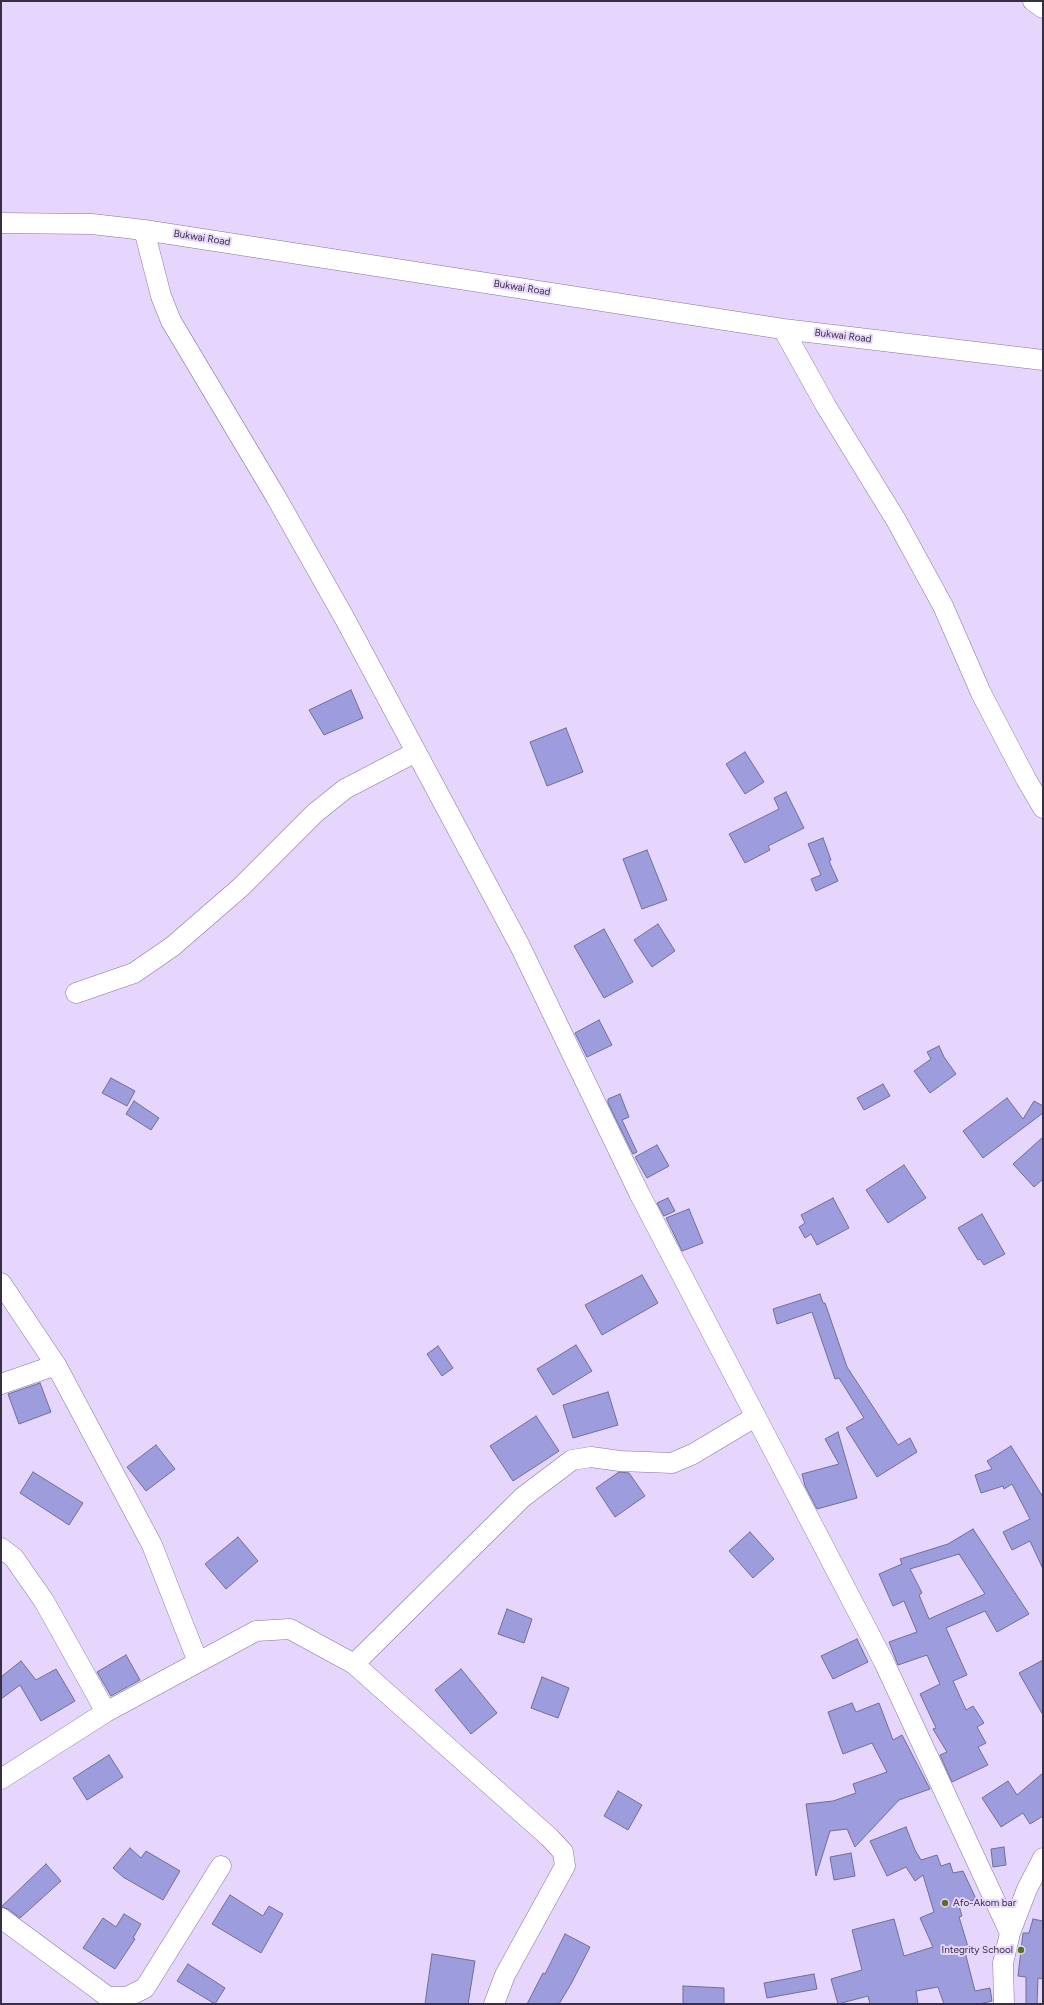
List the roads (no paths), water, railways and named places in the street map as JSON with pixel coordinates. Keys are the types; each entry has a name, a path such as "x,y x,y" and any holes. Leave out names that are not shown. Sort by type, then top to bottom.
{"street":[{"path":"1033,1 1043,8"},
{"name":"Bukwai Road","path":"1,223 92,224 144,230 783,329 1043,360"},
{"path":"144,230 160,296 171,321 280,503 345,619 520,946 638,1193 884,1662 1010,1933"},
{"path":"783,329 826,406 896,520 943,606 981,693 1026,780 1043,808"},
{"path":"76,993 134,973 173,946 241,887 315,813 345,789 416,752"},
{"path":"1,1283 56,1365 152,1545 198,1662"},
{"path":"1,1384 56,1365"},
{"path":"354,1664 524,1497 572,1460 591,1456 620,1461 672,1463 693,1454 755,1417"},
{"path":"1,1548 14,1558 44,1601 106,1712"},
{"path":"1,1779 106,1712 256,1631 290,1629 354,1664 550,1837 563,1852 564,1866 505,1975 494,2004"},
{"path":"1004,2004 1004,1963 1010,1933 1027,1889 1043,1858"},
{"path":"1,1918 108,1997 127,1997 145,1988 222,1866"}],"place":[{"name":"Afo-Akom bar","path":"945,1903"},
{"name":"Integrity School","path":"1021,1950"}]}
